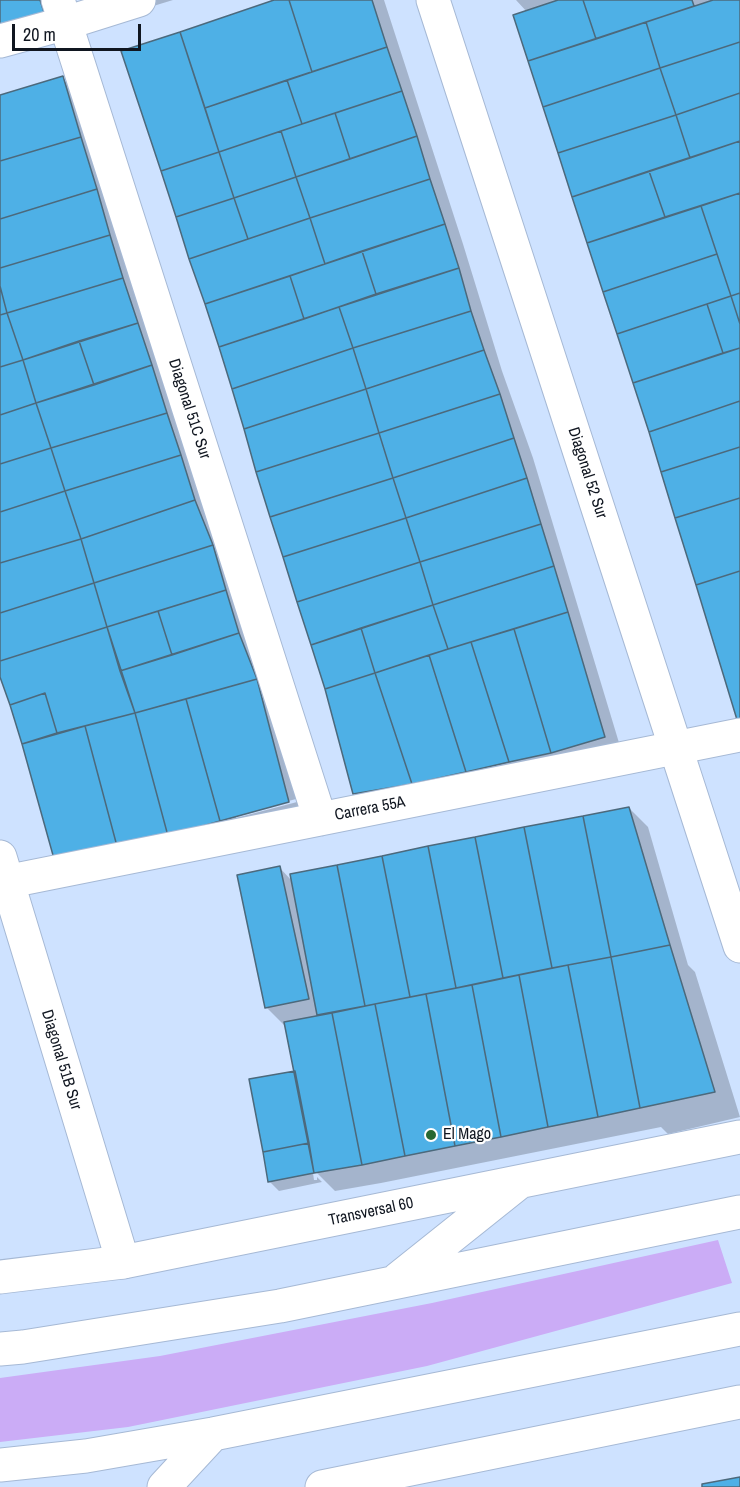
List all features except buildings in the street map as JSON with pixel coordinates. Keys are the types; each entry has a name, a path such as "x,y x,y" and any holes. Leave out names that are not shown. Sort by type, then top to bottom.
{"main road":[{"path":"0,41 62,12 139,0"},
{"name":"Diagonal 52 Sur","path":"433,0 740,946"},
{"name":"Diagonal 51C Sur","path":"62,12 320,819"},
{"name":"Carrera 55A","path":"2,874 320,819 740,735"},
{"name":"Diagonal 51B Sur","path":"2,874 123,1262"},
{"name":"Transversal 60","path":"0,1277 123,1262 740,1137"},
{"path":"393,1284 521,1181"},
{"path":"0,1349 171,1325 393,1284 740,1212"},
{"path":"0,1465 86,1456 213,1434 740,1329"},
{"path":"322,1487 740,1402"},
{"path":"164,1487 213,1434"}],"shaded area":[{"path":"718,1240 732,1283 427,1366 128,1427 0,1442 0,1378 160,1356 432,1303"}],"place":[{"name":"El Mago","path":"431,1135"}]}
